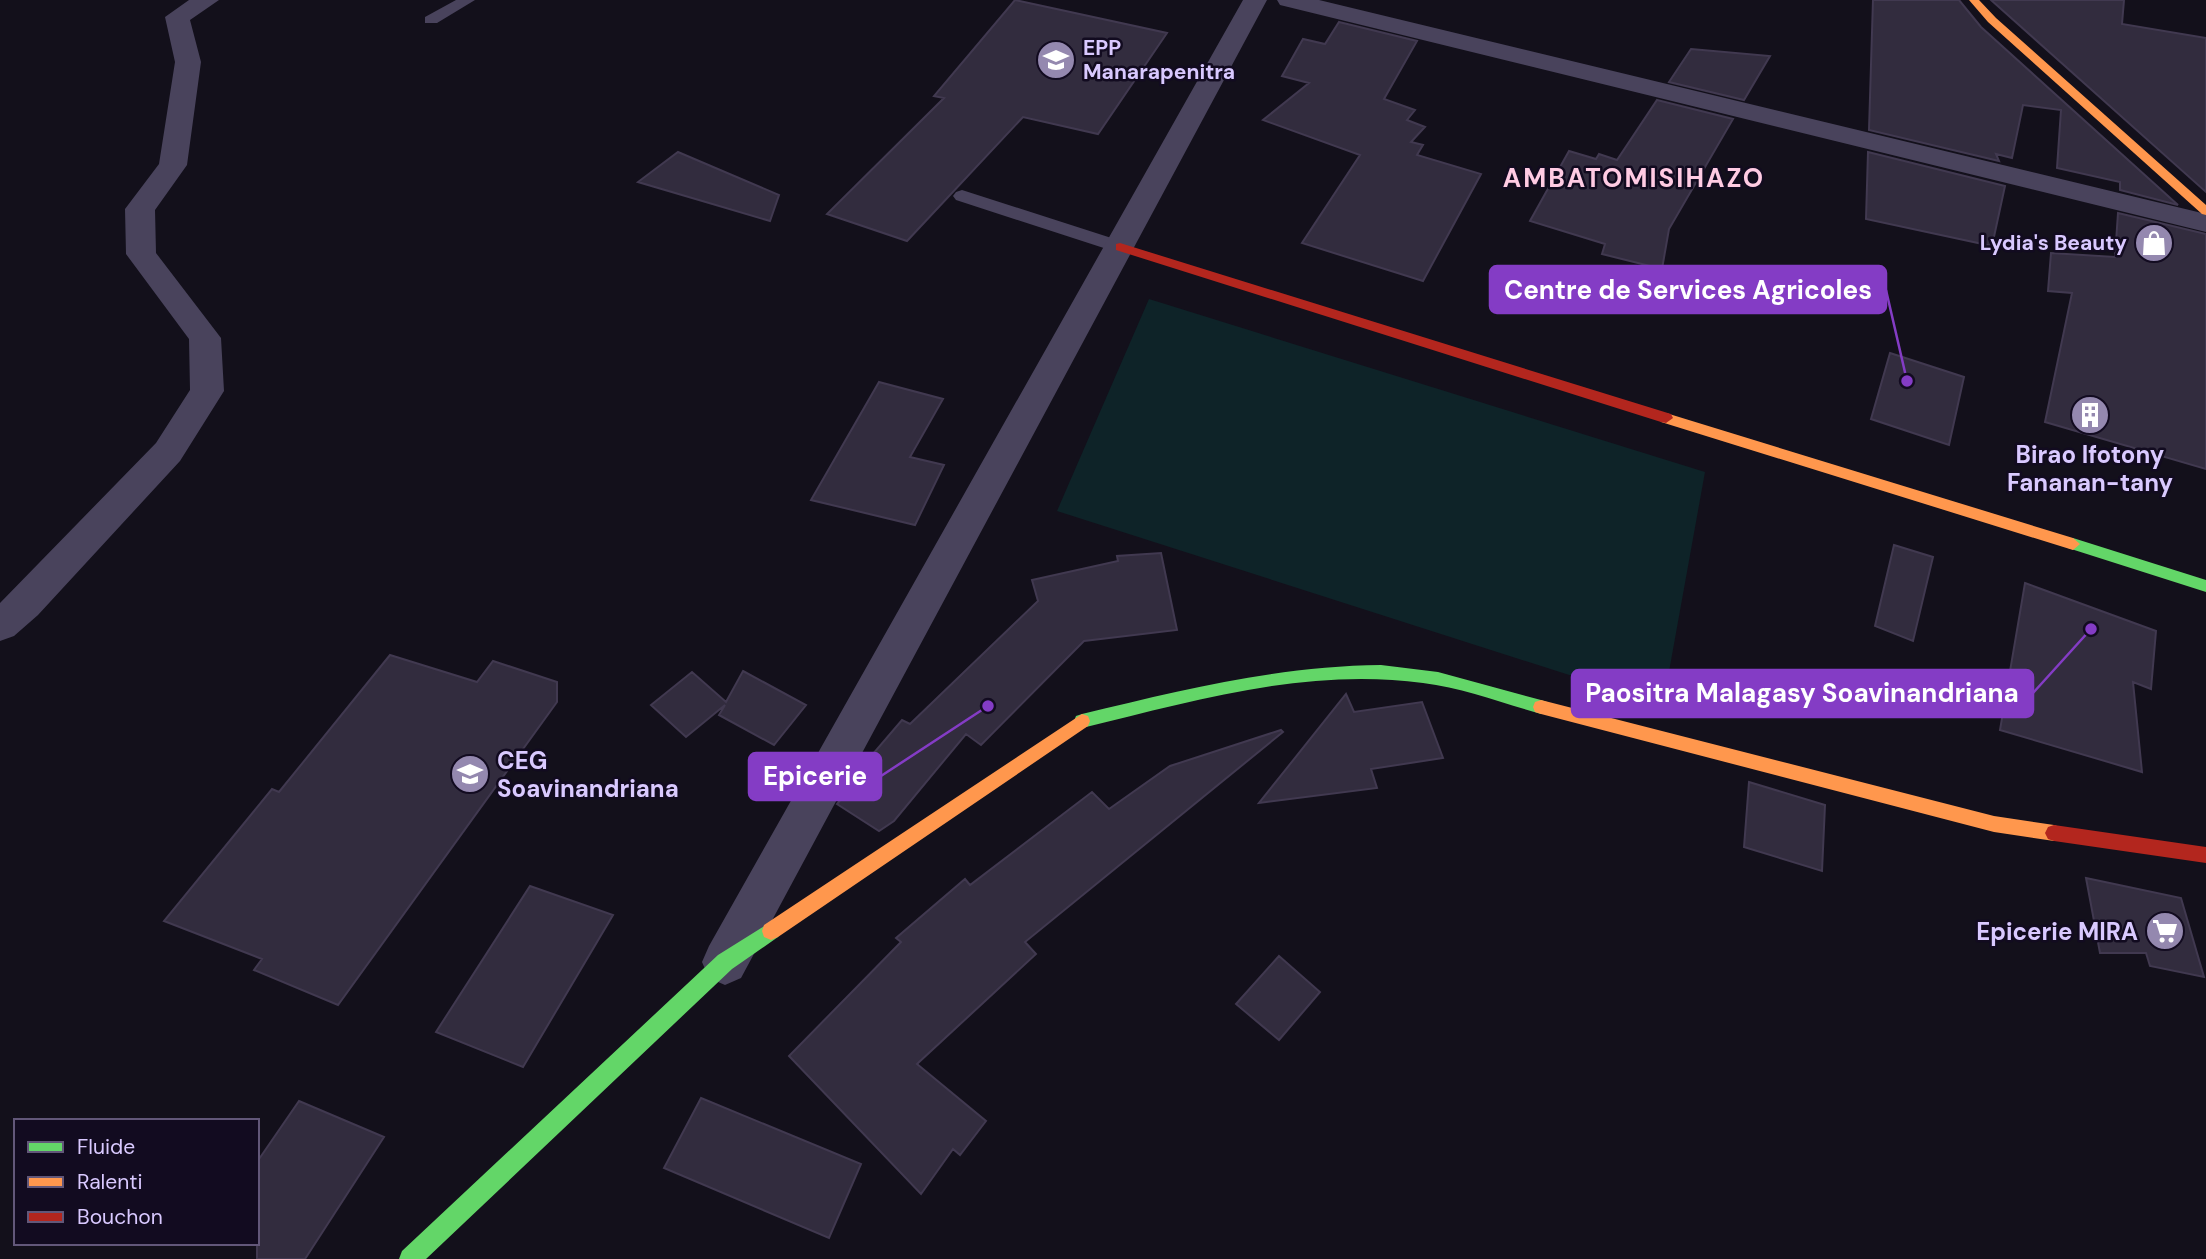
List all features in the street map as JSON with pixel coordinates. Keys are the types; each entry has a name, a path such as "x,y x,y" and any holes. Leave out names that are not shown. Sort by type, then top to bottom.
{"street":[{"path":"0,625 26,604 168,452 207,391 205,338 141,254 140,209 173,165 188,62 177,17 207,0"},
{"path":"725,962 1255,0"},
{"path":"1289,0 2206,223"},
{"path":"1974,0 1992,20 2206,211"},
{"path":"1120,247 2206,586"},
{"path":"410,1259 725,962 1082,721 1259,680 1363,673 1423,676 1994,824 2206,855"}],"lane":[{"path":"431,20 467,0"},
{"path":"962,196 1120,247"}],"green space":[{"path":"1149,299 1705,472 1663,705 1057,511"}],"building":[{"path":"1015,0 1167,33 1098,134 1023,117 907,241 827,214 944,98 934,96"},
{"path":"1873,0 1959,0 1981,27 2178,205 2120,190 2120,182 2057,168 2061,110 2023,105 2012,158 1996,154 1999,161 1869,130"},
{"path":"1991,0 2124,0 2122,24 2206,38 2206,192"},
{"path":"1339,22 1417,41 1384,99 1415,110 1407,120 1425,127 1411,142 1423,145 1417,155 1481,174 1423,281 1302,243 1360,155 1263,120 1309,83 1282,76 1303,39 1325,44"},
{"path":"1691,49 1770,56 1744,100 1669,82"},
{"path":"1657,100 1733,119 1669,229 1662,269 1602,254 1605,244 1530,221 1569,151 1596,159 1599,154 1617,160"},
{"path":"678,152 779,195 770,221 638,182"},
{"path":"1868,152 2005,186 1992,246 1866,219"},
{"path":"2118,213 2206,234 2206,469 2045,422 2072,293 2048,291 2051,253 2115,257"},
{"path":"1890,353 1964,377 1949,445 1871,419"},
{"path":"879,382 943,399 910,457 944,465 915,525 811,500"},
{"path":"1894,545 1933,557 1913,641 1875,626"},
{"path":"1161,553 1177,630 1084,641 981,745 966,734 894,821 879,831 837,804 875,757 872,755 902,720 910,724 1038,601 1032,580 1118,561 1117,556"},
{"path":"2025,583 2156,631 2151,689 2133,682 2142,772 2000,730"},
{"path":"390,655 477,682 493,661 557,682 557,702 338,1005 254,970 262,959 164,921 272,789 279,792"},
{"path":"743,671 806,705 774,745 719,715 725,705 686,737 651,705 692,672 726,702"},
{"path":"1346,694 1354,712 1422,702 1443,758 1371,769 1377,788 1259,803"},
{"path":"1281,730 1283,732 1025,942 1036,954 917,1064 986,1121 960,1155 953,1149 921,1194 789,1056 901,942 896,938 965,879 970,885 1092,792 1109,809 1170,766"},
{"path":"1749,782 1825,805 1822,871 1744,847"},
{"path":"2086,878 2181,898 2204,977 2150,966 2146,953 2100,953"},
{"path":"530,886 613,915 523,1067 436,1032"},
{"path":"1279,956 1320,992 1279,1040 1236,1004"},
{"path":"701,1098 861,1164 829,1238 664,1168"},
{"path":"299,1101 384,1137 305,1259 257,1259 259,1159"}],"traffic: fast":[{"path":"2073,544 2206,586"},
{"path":"1082,721 1208,691 1295,676 1338,672 1423,676 1541,707"},
{"path":"410,1259 725,962 771,931"}],"traffic: slow":[{"path":"1974,0 1992,20 2206,211"},
{"path":"1666,418 2073,544"},
{"path":"1541,707 1994,824 2054,833"},
{"path":"771,931 1082,721"}],"traffic: jam":[{"path":"1120,247 1666,418"},
{"path":"2054,833 2206,855"}],"place":[{"name":"EPP Manarapenitra","path":"1056,60"},
{"name":"Lydia's Beauty","path":"2154,243"},
{"name":"Centre de Services Agricoles","path":"1907,381"},
{"name":"Birao Ifotony Fananan-tany","path":"2090,415"},
{"name":"Paositra Malagasy Soavinandriana","path":"2091,629"},
{"name":"Epicerie","path":"988,706"},
{"name":"CEG Soavinandriana","path":"470,774"},
{"name":"Epicerie MIRA","path":"2165,931"}],"district":[{"name":"AMBATOMISIHAZO","path":"1634,178"}]}
